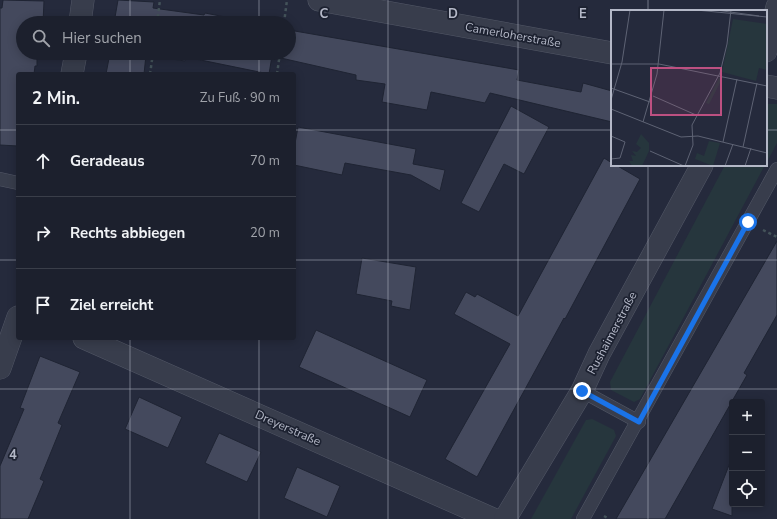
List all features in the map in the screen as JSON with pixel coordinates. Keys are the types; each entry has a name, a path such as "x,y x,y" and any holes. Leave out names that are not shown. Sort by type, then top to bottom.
{"street":[{"path":"81,16 83,0"},
{"name":"Camerloherstraße","path":"319,0 611,53"},
{"path":"767,47 777,7"},
{"path":"72,72 75,60"},
{"path":"767,86 777,88"},
{"name":"Rushaimerstraße","path":"505,519 582,391 599,354 701,166"},
{"path":"0,368 16,323"},
{"name":"Dreyerstraße","path":"89,340 493,519"}],"lane":[{"path":"583,519 639,422 777,169"},
{"path":"0,179 16,183"},
{"path":"582,391 639,422"}],"path":[{"path":"158,16 160,0"},
{"path":"285,16 287,0"},
{"path":"150,72 152,60"},
{"path":"277,72 279,60"}],"shaded area":[{"path":"767,104 777,104 777,143 767,162"},
{"path":"724,166 764,166 640,399 634,402 611,390 610,382"},
{"path":"592,419 614,430 616,436 571,519 531,519 586,420"}],"building":[{"path":"3,0 44,1 43,16 16,16 16,60 37,60 37,66 35,66 34,72 16,72 16,146 0,145 0,8 2,8"},
{"path":"118,0 154,2 153,8 220,16 115,16"},
{"path":"296,31 519,70 517,80 581,92 583,83 611,91 611,122 490,93 485,103 431,92 427,110 382,102 385,84 356,80 356,75 290,60 296,60"},
{"path":"109,60 145,60 144,72 106,72"},
{"path":"201,60 271,60 269,72 259,72"},
{"path":"511,106 549,127 524,174 504,164 479,212 461,203"},
{"path":"298,127 416,149 413,164 445,170 440,191 411,175 345,163 342,175 296,165 296,138"},
{"path":"604,158 611,162 611,166 618,166 640,179 565,319 564,318 477,477 445,459 510,344 454,314 466,292 475,297 477,294 518,316"},
{"path":"777,241 777,315 744,373 747,375 733,399 729,399 729,407 665,519 616,519"},
{"path":"362,258 416,267 410,310 391,306 392,301 356,294"},
{"path":"316,330 427,380 410,417 299,367"},
{"path":"40,356 80,372 58,423 62,425 40,479 44,481 28,519 0,519 0,466 24,409 20,408"},
{"path":"139,397 182,417 168,448 125,429"},
{"path":"219,433 261,452 247,482 205,463"},
{"path":"729,465 729,507 732,507 732,516 712,509"},
{"path":"297,467 340,486 327,517 284,498"}],"route":[{"path":"582,391 639,422 748,222"}]}
